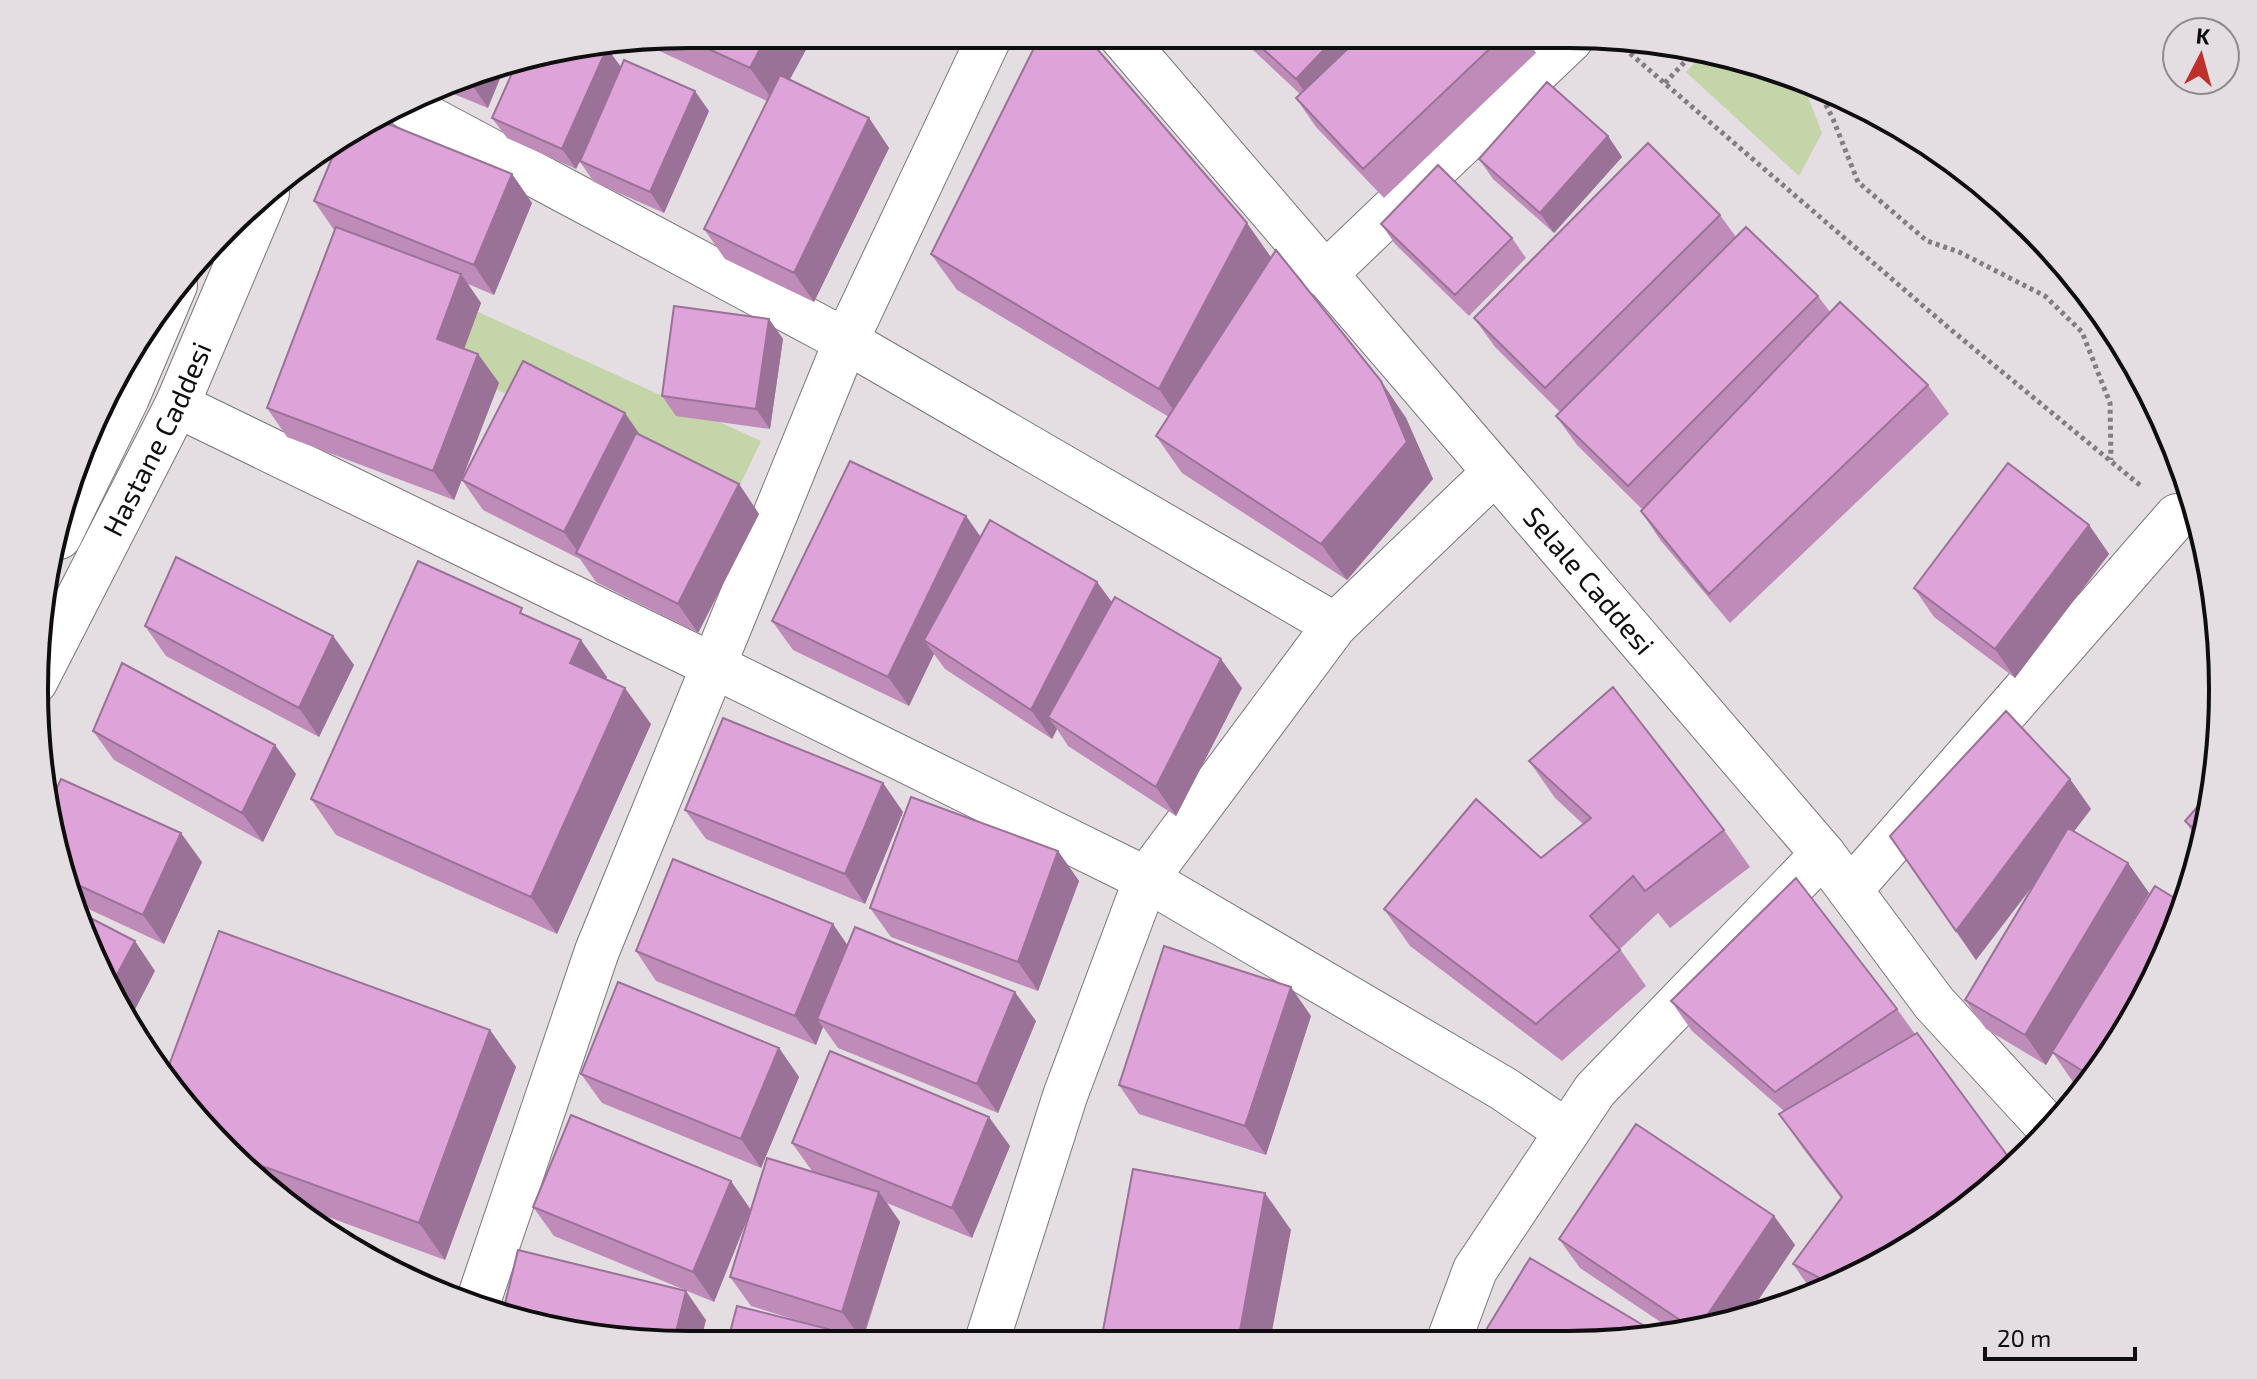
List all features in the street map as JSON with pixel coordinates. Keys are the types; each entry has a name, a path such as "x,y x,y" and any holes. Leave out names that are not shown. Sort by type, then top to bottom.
{"street":[{"path":"480,1296 597,951 846,341 984,48"},
{"name":"Selale Caddesi","path":"1131,48 1823,854 1934,1003 2042,1120"},
{"path":"1324,275 1562,48"},
{"path":"414,110 846,341 1335,625"},
{"name":"Hastane Caddesi","path":"49,655 177,405 257,216"},
{"name":"Hastane Caddesi","path":"77,501 151,340"},
{"path":"177,405 1146,879 1504,1089 1567,1132"},
{"path":"990,1331 1065,1096 1146,879 1335,625 1494,473"},
{"path":"1850,890 2177,516"},
{"path":"1452,1331 1475,1270 1595,1090 1823,854"}],"path":[{"path":"1628,51 1950,329 2177,516"},
{"path":"1665,83 1687,59"},
{"path":"1825,102 1858,182 1927,241 1959,252 2045,296 2082,332 2110,403 2111,461"}],"green space":[{"path":"1697,61 1774,82 1807,95 1822,133 1799,176 1686,72"},
{"path":"430,290 761,441 734,498 403,347"}],"building":[{"path":"706,48 761,48 750,68"},
{"path":"1034,48 1096,48 1247,223 1159,389 931,254"},
{"path":"1262,48 1325,48 1296,79"},
{"path":"1348,48 1491,48 1363,169 1296,98"},
{"path":"605,53 562,149 492,118 512,73"},
{"path":"624,60 695,91 650,192 580,161"},
{"path":"780,75 869,118 794,273 704,229"},
{"path":"1547,82 1608,136 1540,213 1479,159"},
{"path":"388,124 512,174 474,265 314,201 333,156"},
{"path":"1648,143 1720,215 1545,388 1474,318"},
{"path":"1438,165 1512,238 1455,295 1381,224"},
{"path":"336,227 461,274 437,339 478,354 433,471 267,408"},
{"path":"1746,227 1818,296 1628,486 1556,416"},
{"path":"1276,250 1381,381 1407,442 1321,544 1156,436"},
{"path":"1840,302 1928,385 1709,594 1641,511"},
{"path":"674,306 769,319 756,409 662,396"},
{"path":"523,361 625,413 564,532 462,480"},
{"path":"636,433 739,484 678,604 576,553"},
{"path":"850,461 966,516 888,677 772,621"},
{"path":"2008,463 2089,525 1995,649 1914,588"},
{"path":"990,520 1097,582 1031,710 924,640"},
{"path":"176,557 333,636 299,708 145,626"},
{"path":"418,561 522,608 520,613 581,640 570,663 625,688 531,897 311,799"},
{"path":"1115,597 1221,659 1156,787 1048,717"},
{"path":"122,663 275,745 242,813 93,731"},
{"path":"1613,687 1724,830 1645,891 1633,876 1590,916 1620,950 1536,1024 1384,909 1476,799 1541,858 1591,818 1529,761"},
{"path":"2006,711 2070,779 1956,931 1890,836"},
{"path":"723,718 883,783 845,874 685,810"},
{"path":"61,779 181,833 143,915 79,885 56,790"},
{"path":"911,797 1058,851 1018,962 870,908"},
{"path":"2199,805 2194,829 2185,821"},
{"path":"2068,828 2128,863 2025,1035 1965,1000"},
{"path":"673,859 833,924 795,1016 636,951"},
{"path":"1796,878 1897,1009 1775,1092 1671,1001"},
{"path":"2155,886 2174,898 2143,973 2101,1046 2083,1071 2052,1052"},
{"path":"90,918 135,941 116,977"},
{"path":"855,927 1015,992 977,1084 817,1019"},
{"path":"219,931 490,1030 419,1223 260,1165 207,1112 169,1064"},
{"path":"1164,946 1291,987 1245,1126 1119,1085"},
{"path":"618,982 779,1048 741,1139 581,1074"},
{"path":"1917,1033 2007,1156 1924,1223 1851,1265 1821,1279 1793,1264 1842,1197 1779,1114"},
{"path":"830,1051 989,1117 952,1208 792,1143"},
{"path":"571,1115 731,1181 693,1272 533,1207"},
{"path":"1636,1124 1774,1216 1707,1316 1681,1321 1559,1239"},
{"path":"767,1158 879,1192 842,1312 730,1277"},
{"path":"1133,1169 1265,1193 1240,1331 1103,1331"},
{"path":"518,1250 686,1291 676,1331 606,1326 505,1304"},
{"path":"1530,1258 1645,1327 1609,1330 1485,1331"},
{"path":"737,1306 836,1331 730,1331"}]}
